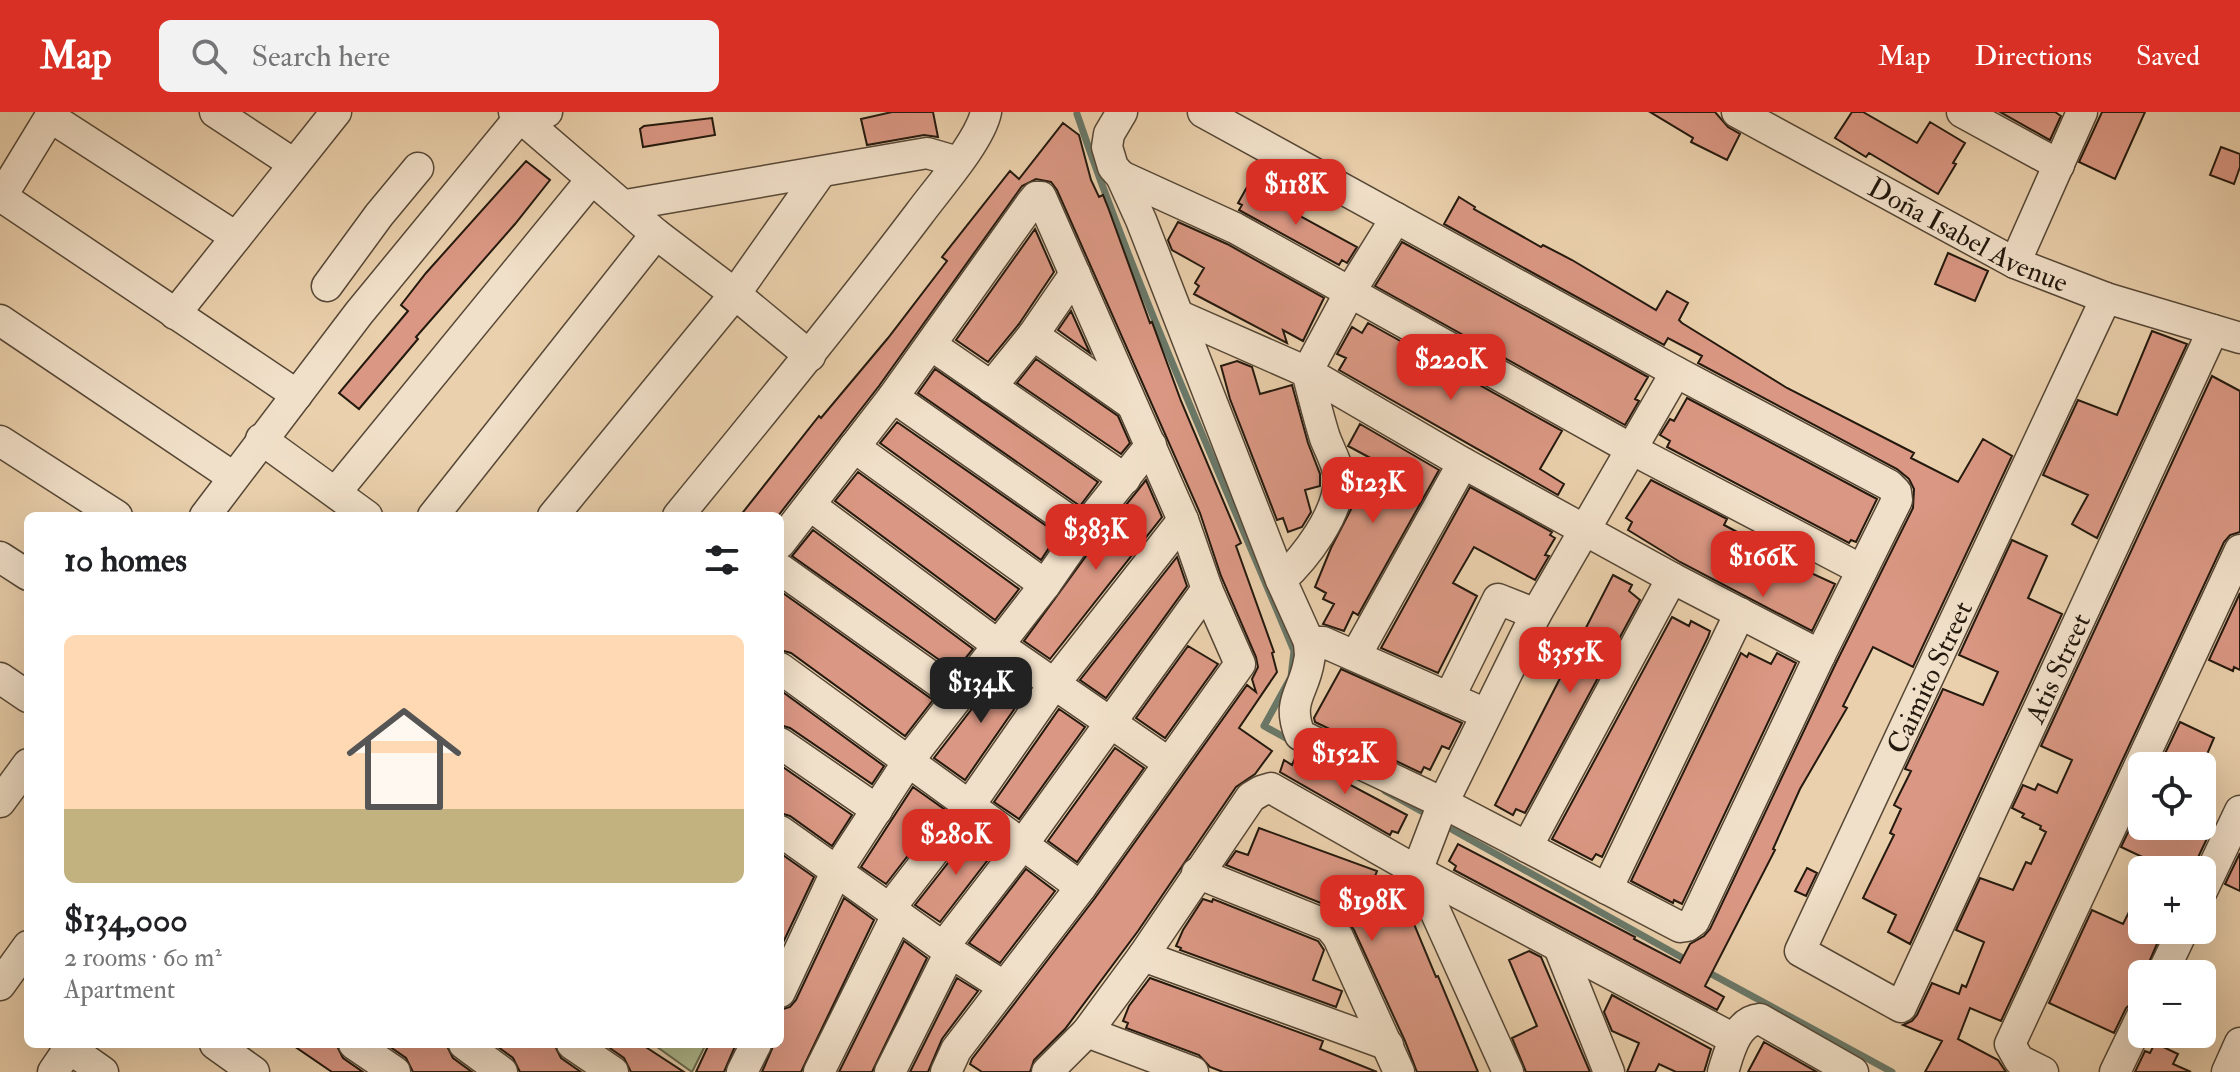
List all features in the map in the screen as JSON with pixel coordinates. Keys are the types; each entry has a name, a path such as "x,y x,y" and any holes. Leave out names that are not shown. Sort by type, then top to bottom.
{"street":[{"path":"215,112 294,164"},
{"path":"175,314 336,112"},
{"path":"681,512 810,356 958,162 984,123 986,112"},
{"path":"1122,112 1109,134 1107,147 1113,167 1121,176 1180,316 1281,580 1309,642 1310,660 1293,706 1300,735 1443,803 1680,927 1687,926 1694,921 1897,500 1896,492 1889,485 1676,372 1203,112"},
{"name":"Doña Isabel Avenue","path":"1737,112 2015,263 2106,298 2226,334"},
{"path":"1962,112 2059,165"},
{"path":"2015,263 2082,112"},
{"path":"236,237 52,114 1,198 297,395"},
{"path":"208,512 261,439 453,196 527,114 592,179 626,205 656,234 810,356"},
{"path":"626,205 927,153 958,162"},
{"path":"327,286 379,215 409,160 453,196"},
{"path":"556,512 735,294 821,172"},
{"path":"1121,176 1235,228 1633,450 1862,570"},
{"path":"336,492 592,179"},
{"path":"784,538 893,397 1036,197 1041,197 1183,520 1207,589 1240,664 1081,887 956,1050 946,1072"},
{"path":"1281,580 1296,566 1325,524 1340,477 1307,372 1350,292 1396,218"},
{"path":"436,512 656,234"},
{"path":"991,387 1033,335 1075,274"},
{"name":"Caimito Street","path":"1901,1007 1800,951 2106,298"},
{"path":"1180,316 1307,372 1463,463 1820,655"},
{"path":"0,320 233,477"},
{"name":"Atis Street","path":"1901,1007 2226,334"},
{"path":"1033,335 1131,404"},
{"path":"931,345 1125,479"},
{"path":"1508,1072 1417,871 1443,803 1536,614 1676,372"},
{"path":"893,397 1083,530"},
{"path":"261,439 362,512"},
{"path":"0,441 111,512"},
{"path":"784,983 836,872 909,760 1151,445"},
{"path":"854,447 1045,585"},
{"path":"1356,655 1463,463"},
{"path":"811,506 998,645 1169,763"},
{"path":"819,1072 894,911 1054,684 1183,520"},
{"path":"2043,1072 2019,1060 2010,1044 2240,550"},
{"path":"0,557 24,572"},
{"path":"784,572 957,695"},
{"path":"1527,847 1672,578"},
{"path":"890,1072 947,949 1207,589"},
{"path":"1449,698 1498,599 1536,614"},
{"path":"1607,889 1740,613"},
{"path":"1309,642 1323,642 1356,655 1486,714"},
{"path":"784,671 1081,887"},
{"path":"0,678 24,694"},
{"path":"784,746 877,810"},
{"path":"0,802 24,769"},
{"path":"1047,1072 1087,1032 1143,956 1251,797 1271,788 1417,871 1734,1039"},
{"path":"2216,862 2240,811"},
{"path":"784,834 1003,986"},
{"path":"1197,873 1329,926 1338,937 1394,1059"},
{"path":"1559,947 1572,986 1609,1072"},
{"path":"0,985 24,952"},
{"path":"1143,956 1394,1059"},
{"path":"1723,1072 1734,1039 1750,1020 1760,1019 1853,1072"},
{"path":"1087,1032 1193,1072"},
{"path":"2227,1072 2240,1043"},
{"path":"2115,1072 2128,1045"},
{"path":"221,1048 254,1072"},
{"path":"360,1048 395,1072"},
{"path":"469,1048 502,1072"},
{"path":"578,1048 613,1072"},
{"path":"742,1072 754,1048"},
{"path":"64,1055 103,1072"}],"green space":[{"path":"659,1048 704,1048 692,1072"}],"building":[{"path":"892,112 933,112 938,137 924,135 867,145 861,119"},
{"path":"1650,112 1715,112 1728,127 1740,134 1727,160 1691,142 1693,138"},
{"path":"1852,112 1863,112 1917,143 1930,122 1965,143 1938,194 1869,153 1866,157 1835,138"},
{"path":"2000,112 2055,112 2061,116 2050,140"},
{"path":"2102,112 2145,112 2115,179 2079,162"},
{"path":"712,118 715,135 643,147 640,129 644,126"},
{"path":"1063,123 1079,135 1091,180 1099,197 1103,195 1150,323 1241,543 1236,546 1274,652 1277,672 1239,728 1272,751 1255,774 1236,787 1138,931 1065,1029 1034,1060 1030,1072 982,1072 970,1064 972,1059 1095,898 1247,685 1256,692 1252,679 1258,667 1221,576 1200,513 1051,182 1036,179 1022,186 879,386 781,512 743,512 819,416 821,418 888,338 947,261 942,257 1010,171 1019,179"},
{"path":"2221,147 2240,154 2240,167 2234,184 2210,175"},
{"path":"526,161 550,180 359,409 339,393 408,311 401,305 426,273"},
{"path":"1247,187 1357,247 1347,263 1342,260 1339,265 1239,210 1242,205 1238,203"},
{"path":"1459,197 1474,209 1541,247 1543,245 1572,260 1656,310 1667,291 1688,303 1679,320 1682,323 1787,388 1914,453 1911,458 1958,482 1983,439 2012,456 1913,667 1873,647 1843,706 1847,708 1800,789 1775,850 1705,986 1724,997 1717,1010 1454,870 1456,866 1449,861 1458,844 1680,963 1690,944 1710,929 1913,508 1914,489 1909,479 1897,469 1698,363 1702,356 1668,338 1664,345 1444,224"},
{"path":"1178,222 1227,244 1324,298 1303,341 1283,330 1287,343 1194,294 1199,286 1195,283 1204,268 1172,250 1168,240"},
{"path":"1035,229 1054,272 1019,324 988,362 956,340"},
{"path":"1402,242 1648,377 1625,425 1375,286"},
{"path":"1948,253 1988,271 1975,301 1935,284"},
{"path":"1071,311 1090,353 1058,330"},
{"path":"1368,323 1562,431 1540,469 1564,484 1558,495 1339,370 1346,358 1337,354 1352,327 1362,333"},
{"path":"2152,331 2187,344 2097,538 2072,524 2088,495 2043,475 2078,400 2117,415"},
{"path":"1036,359 1118,416 1130,443 1121,454 1017,383"},
{"path":"1237,361 1252,367 1260,394 1292,385 1320,474 1320,486 1305,490 1311,512 1302,527 1288,532 1283,518 1277,520 1230,399 1221,366"},
{"path":"935,369 1098,482 1080,506 918,393"},
{"path":"2212,376 2240,391 2240,532 2230,535 2224,542 2001,1021 1970,1008 1958,1039 1998,1060 2006,1072 1925,1072 1942,1041 1903,1025 1917,1015 1932,983 1959,994 1962,985 1966,987 1984,942 1956,930 1980,878 2013,890 2026,862 2031,864 2046,832 2012,808 2023,785 2035,790 2038,784 2057,793 2072,760 2041,746"},
{"path":"1687,398 1877,499 1856,542 1851,540 1849,543 1667,447 1670,441 1660,435 1670,419 1674,421"},
{"path":"897,422 1058,534 1041,560 880,443"},
{"path":"1360,424 1439,470 1358,615 1353,612 1344,631 1323,624 1334,604 1323,599 1326,593 1315,587 1331,548 1376,461 1348,446"},
{"path":"858,472 1019,589 995,620 835,501"},
{"path":"1146,480 1162,517 1050,659 1024,641"},
{"path":"1651,480 1727,519 1724,525 1773,551 1772,555 1835,584 1812,631 1680,562 1628,530 1632,522 1626,518"},
{"path":"1470,487 1552,532 1550,535 1555,538 1535,580 1474,547 1453,583 1477,596 1438,673 1381,648"},
{"path":"813,530 973,649 955,671 792,556"},
{"path":"2012,540 2047,556 2028,598 2062,614 1910,944 1888,932 1896,915 1863,898 1894,835 1890,833 1901,809 1894,805 1911,771 1905,769 1943,689 1983,705 1998,672 1959,655"},
{"path":"1177,557 1187,586 1106,698 1080,680"},
{"path":"1613,575 1632,585 1629,591 1640,600 1525,813 1516,809 1513,815 1495,805"},
{"path":"2240,593 2240,670 2234,667 2233,671 2209,660"},
{"path":"784,594 933,700 905,736 791,653 784,651"},
{"path":"1672,617 1689,626 1691,621 1710,631 1602,857 1596,854 1592,860 1552,839"},
{"path":"1188,646 1218,664 1165,738 1136,718"},
{"path":"1741,653 1747,657 1749,653 1771,664 1777,653 1796,663 1682,904 1674,900 1673,903 1631,881"},
{"path":"1341,669 1462,723 1449,749 1442,746 1430,770 1424,767 1421,773 1315,722 1314,718"},
{"path":"1001,671 1029,688 965,780 934,758"},
{"path":"784,693 884,766 872,784 784,726"},
{"path":"1059,709 1085,727 1019,819 994,802"},
{"path":"2180,722 2214,738 2208,752 2166,752"},
{"path":"1115,748 1144,768 1077,862 1048,841"},
{"path":"1296,756 1407,815 1398,833 1392,831 1390,835 1280,772 1284,760 1292,765"},
{"path":"784,768 852,815 832,846 784,814"},
{"path":"913,787 944,809 886,884 861,867"},
{"path":"1259,828 1377,871 1363,906 1396,891 1438,976 1478,1072 1417,1072 1354,930 1343,915 1336,909 1226,865 1236,851 1248,855"},
{"path":"973,831 997,848 940,922 915,905"},
{"path":"2128,832 2128,840 2206,840 2199,856 2140,856 2121,847"},
{"path":"2240,853 2240,891 2225,884"},
{"path":"784,856 814,877 784,941"},
{"path":"1807,868 1817,873 1806,896 1795,891"},
{"path":"1026,869 1055,891 1000,963 969,943"},
{"path":"844,898 874,920 801,1072 762,1072 772,1048 784,1048 784,1009 796,1000"},
{"path":"1203,899 1212,902 1213,899 1318,941 1324,950 1313,980 1342,991 1336,1007 1180,950 1176,946 1183,930"},
{"path":"2092,910 2123,924 2128,914 2128,944 2157,944 2150,960 2128,960 2128,1006 2114,1033 2049,1003"},
{"path":"904,941 927,958 872,1072 839,1072"},
{"path":"1529,951 1541,957 1590,1072 1526,1072 1512,1038 1537,1026 1509,960"},
{"path":"957,978 978,991 942,1039 928,1072 910,1072"},
{"path":"1150,978 1323,1041 1320,1049 1377,1072 1223,1072 1210,1067 1199,1055 1126,1028 1128,1023 1123,1021 1129,1006"},
{"path":"1612,995 1711,1049 1704,1072 1676,1072 1659,1064 1655,1072 1627,1072 1639,1043 1612,1031 1604,1012"},
{"path":"1764,1042 1817,1072 1748,1072"},
{"path":"297,1048 338,1048 343,1058 363,1072 332,1072"},
{"path":"392,1048 448,1048 453,1058 472,1072 413,1072 406,1058"},
{"path":"499,1048 556,1048 561,1058 581,1072 520,1072 513,1058"},
{"path":"610,1048 647,1048 684,1072 631,1072 624,1058"},
{"path":"707,1048 734,1048 724,1072 696,1072"},
{"path":"2152,1048 2165,1048 2178,1054 2173,1064 2191,1072 2135,1072 2145,1051 2150,1053"}],"waterway":[{"path":"1077,114 1153,317 1294,651 1291,677 1264,726 1293,742"},
{"path":"1385,791 1421,811"},
{"path":"1453,830 1690,962"},
{"path":"1704,970 1892,1072"}]}
